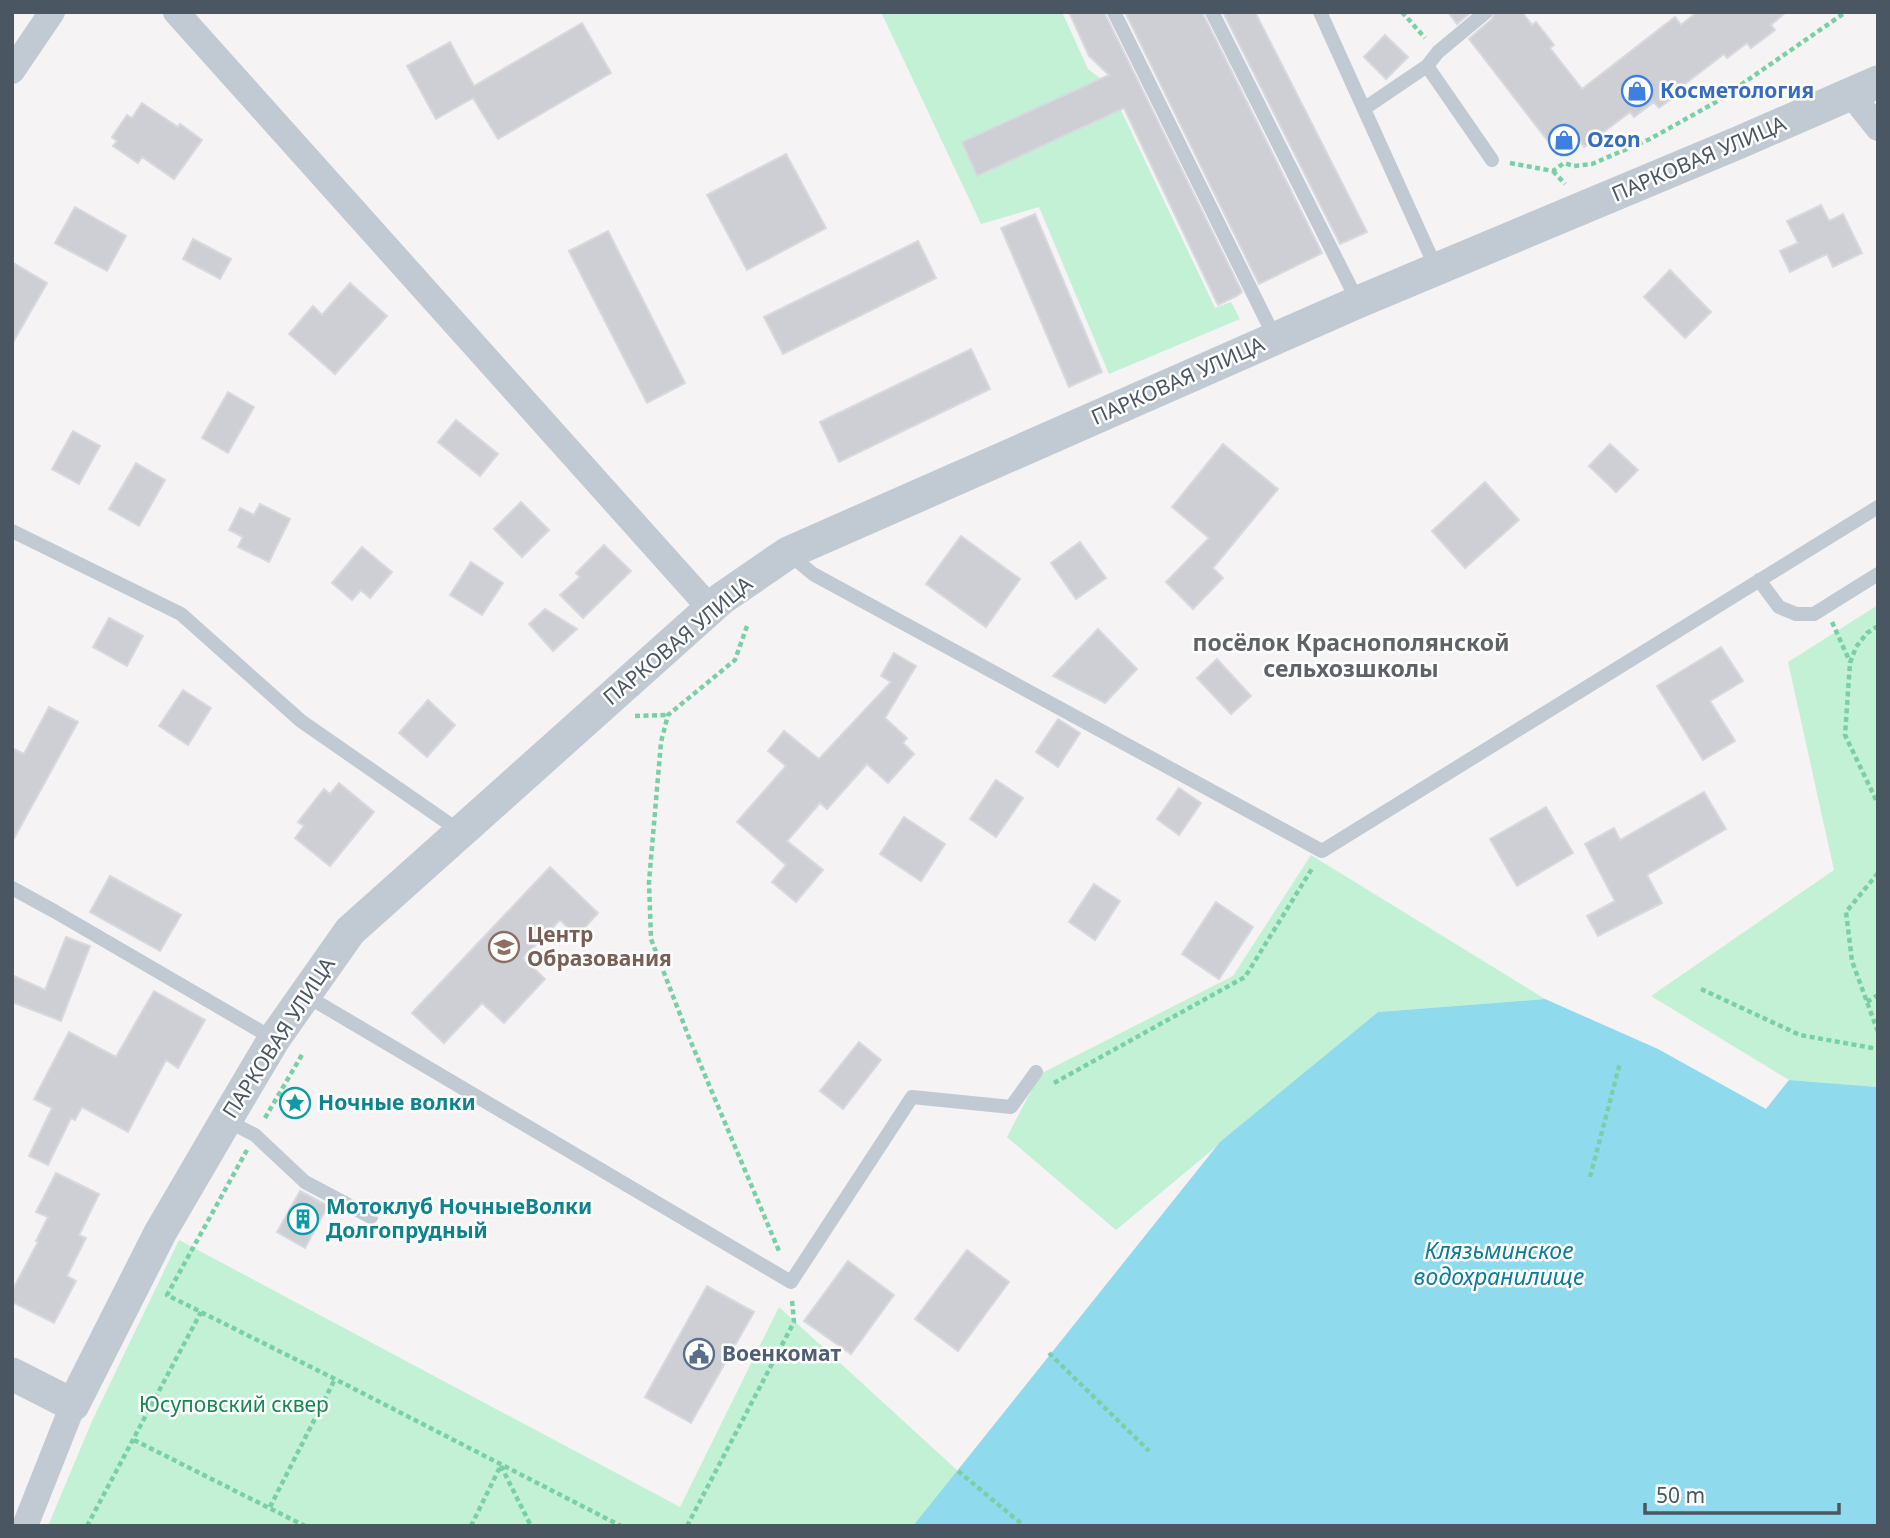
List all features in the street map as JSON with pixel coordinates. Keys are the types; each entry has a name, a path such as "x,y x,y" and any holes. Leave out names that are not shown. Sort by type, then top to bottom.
{"street":[{"path":"12,71 52,12"},
{"path":"176,12 710,608"},
{"path":"1865,88 1878,128"},
{"name":"ПАРКОВАЯ УЛИЦА","path":"25,1526 73,1405 160,1233 274,1039 316,1002 350,931 721,599 788,553 1357,302 1865,88"},
{"path":"12,1374 73,1405"}],"lane":[{"path":"1114,12 1275,338"},
{"path":"1212,12 1357,302"},
{"path":"1320,12 1436,268"},
{"path":"1364,108 1427,66 1438,52 1486,12"},
{"path":"1427,66 1492,160"},
{"path":"788,553 813,574 1322,851 1878,507"},
{"path":"12,531 181,614 301,721 461,832"},
{"path":"1759,580 1779,607 1796,614 1814,614 1878,574"},
{"path":"12,888 274,1039"},
{"path":"316,1002 791,1282 912,1097 1011,1107 1037,1072"},
{"path":"226,1120 255,1135 305,1182 371,1217"}],"path":[{"path":"1402,12 1438,52"},
{"path":"1553,171 1564,163 1574,166 1592,164 1650,139 1716,102 1843,14 1842,12"},
{"path":"1492,160 1553,171 1570,190"},
{"path":"1825,607 1850,663"},
{"path":"629,716 668,715 735,660 747,626"},
{"path":"1878,626 1861,640 1850,663 1845,735 1878,804"},
{"path":"668,715 662,742 649,882 651,939 791,1282 794,1322 687,1526"},
{"path":"1011,1107 1245,977 1322,851"},
{"path":"1878,873 1846,912 1852,961 1878,1032"},
{"path":"1701,989 1800,1035 1878,1049"},
{"path":"1867,1002 1878,995"},
{"path":"316,1002 255,1135 167,1295 621,1526"},
{"path":"1590,1177 1620,1063"},
{"path":"87,1526 201,1312"},
{"path":"1049,1353 1149,1451"},
{"path":"270,1507 335,1379"},
{"path":"133,1440 305,1526"},
{"path":"471,1526 501,1465"},
{"path":"501,1465 531,1526"},
{"path":"958,1471 1024,1526"}],"green space":[{"path":"881,12 1062,12 1088,69 1109,85 1215,308 1231,302 1240,319 1109,374 1039,207 981,224"},
{"path":"1878,605 1878,1087 1789,1080 1651,996 1834,870 1788,662"},
{"path":"1311,855 1545,999 1378,1012 1116,1230 1007,1137 1040,1074 1233,976"},
{"name":"Юсуповский сквер","path":"179,1240 680,1507 779,1307 958,1471 915,1526 48,1526 92,1421"}],"water":[{"name":"Клязьминское водохранилище","path":"1545,999 1658,1049 1766,1109 1789,1080 1878,1087 1878,1526 913,1526 1220,1142 1378,1012"}],"building":[{"path":"1069,12 1104,12 1242,292 1237,296 1218,305 1124,108 977,176 962,142 1109,75 1089,56"},
{"path":"1125,12 1202,12 1322,253 1259,284"},
{"path":"1223,12 1255,12 1367,232 1340,244"},
{"path":"1448,12 1471,12 1457,24"},
{"path":"1495,12 1522,12 1532,25 1536,22 1554,45 1550,48 1582,89 1675,17 1681,25 1697,12 1786,12 1771,25 1775,30 1751,48 1747,43 1727,58 1724,54 1659,108 1654,102 1634,117 1630,112 1584,147 1578,138 1563,150 1553,137 1548,141 1469,39 1492,19"},
{"path":"582,23 611,73 498,139 473,98 436,119 407,66 450,42 474,86"},
{"path":"1385,35 1408,57 1386,79 1364,57"},
{"path":"142,103 202,140 174,179 142,157 138,163 113,146 117,141 112,137 127,115 132,118"},
{"path":"786,154 826,228 747,270 707,195"},
{"path":"1821,205 1829,221 1843,214 1862,253 1833,267 1827,254 1790,272 1780,251 1798,243 1787,221"},
{"path":"75,207 126,236 107,271 55,243"},
{"path":"1035,214 1102,372 1069,387 1001,228"},
{"path":"608,231 685,383 647,403 569,251"},
{"path":"193,239 231,259 220,279 183,259"},
{"path":"918,241 936,278 783,354 764,317"},
{"path":"12,262 47,283 12,344"},
{"path":"1670,270 1711,312 1685,338 1644,297"},
{"path":"350,283 387,316 335,374 289,334 313,306 322,315"},
{"path":"971,349 990,389 839,462 820,422"},
{"path":"228,392 254,407 228,453 202,438"},
{"path":"456,420 498,454 480,476 438,442"},
{"path":"73,431 100,446 79,484 52,469"},
{"path":"1223,444 1278,489 1213,568 1223,578 1193,609 1166,582 1209,538 1172,507"},
{"path":"1610,444 1638,470 1616,492 1589,466"},
{"path":"136,463 165,480 139,526 109,509"},
{"path":"1485,482 1519,520 1465,568 1432,531"},
{"path":"521,502 549,530 522,557 494,529"},
{"path":"260,504 290,519 269,562 238,547 243,537 229,530 240,508 254,515"},
{"path":"961,536 1020,579 986,627 926,584"},
{"path":"1080,542 1106,578 1076,599 1051,563"},
{"path":"604,545 631,571 583,618 560,595 580,577 576,573"},
{"path":"362,547 392,572 370,598 361,590 352,600 332,583"},
{"path":"471,562 503,583 482,615 450,595"},
{"path":"545,609 577,629 553,651 529,624"},
{"path":"109,618 143,636 127,666 93,647"},
{"path":"1098,629 1137,669 1105,703 1053,676"},
{"path":"1721,647 1743,681 1710,701 1735,741 1703,760 1657,686"},
{"path":"894,653 916,666 885,718 907,738 903,743 914,754 888,783 867,764 827,809 820,803 787,841 823,870 796,902 772,882 786,865 737,822 786,766 768,751 784,731 819,759 891,682 881,676"},
{"path":"1217,659 1251,696 1231,714 1197,678"},
{"path":"183,690 211,708 188,745 159,726"},
{"path":"428,700 455,725 427,757 399,733"},
{"path":"49,707 78,722 12,842 12,748 24,754"},
{"path":"1058,719 1080,733 1058,767 1036,752"},
{"path":"996,780 1023,798 996,837 970,819"},
{"path":"339,783 374,812 330,866 295,838 304,826 298,822 324,789 330,794"},
{"path":"1179,788 1201,803 1179,835 1157,819"},
{"path":"1704,792 1726,829 1647,875 1662,903 1598,936 1587,916 1615,901 1585,844 1614,828 1620,840"},
{"path":"1546,807 1573,853 1517,886 1490,839"},
{"path":"904,817 945,844 921,881 880,854"},
{"name":"Центр Образования","path":"550,867 598,913 577,936 560,920 523,958 545,979 504,1023 482,1003 444,1043 412,1013"},
{"path":"110,876 181,915 160,951 90,912"},
{"path":"1094,884 1120,901 1095,940 1069,922"},
{"path":"1216,902 1253,927 1219,979 1182,954"},
{"path":"66,937 90,946 61,1021 12,1002 12,975 45,990"},
{"path":"154,991 205,1020 178,1068 166,1060 128,1132 82,1107 75,1120 71,1118 48,1165 29,1156 52,1108 34,1099 69,1032 116,1057"},
{"path":"859,1042 881,1060 843,1109 820,1091"},
{"path":"56,1173 99,1194 79,1235 86,1238 67,1276 76,1281 54,1323 12,1302 12,1291 48,1217 36,1212"},
{"name":"Мотоклуб НочныеВолки Долгопрудный","path":"300,1191 328,1206 305,1248 277,1232"},
{"path":"967,1250 1009,1282 958,1351 915,1319"},
{"path":"848,1261 894,1295 851,1354 804,1321"},
{"name":"Военкомат","path":"707,1286 754,1312 691,1423 645,1397"}],"place":[{"name":"Косметология","path":"1637,91"},
{"name":"Ozon","path":"1564,140"},
{"name":"Центр Образования","path":"504,947"},
{"name":"Ночные волки","path":"295,1103"},
{"name":"Мотоклуб НочныеВолки Долгопрудный","path":"303,1219"},
{"name":"Военкомат","path":"699,1354"}],"district":[{"name":"посёлок Краснополянской сельхозшколы","path":"1351,656"}]}
